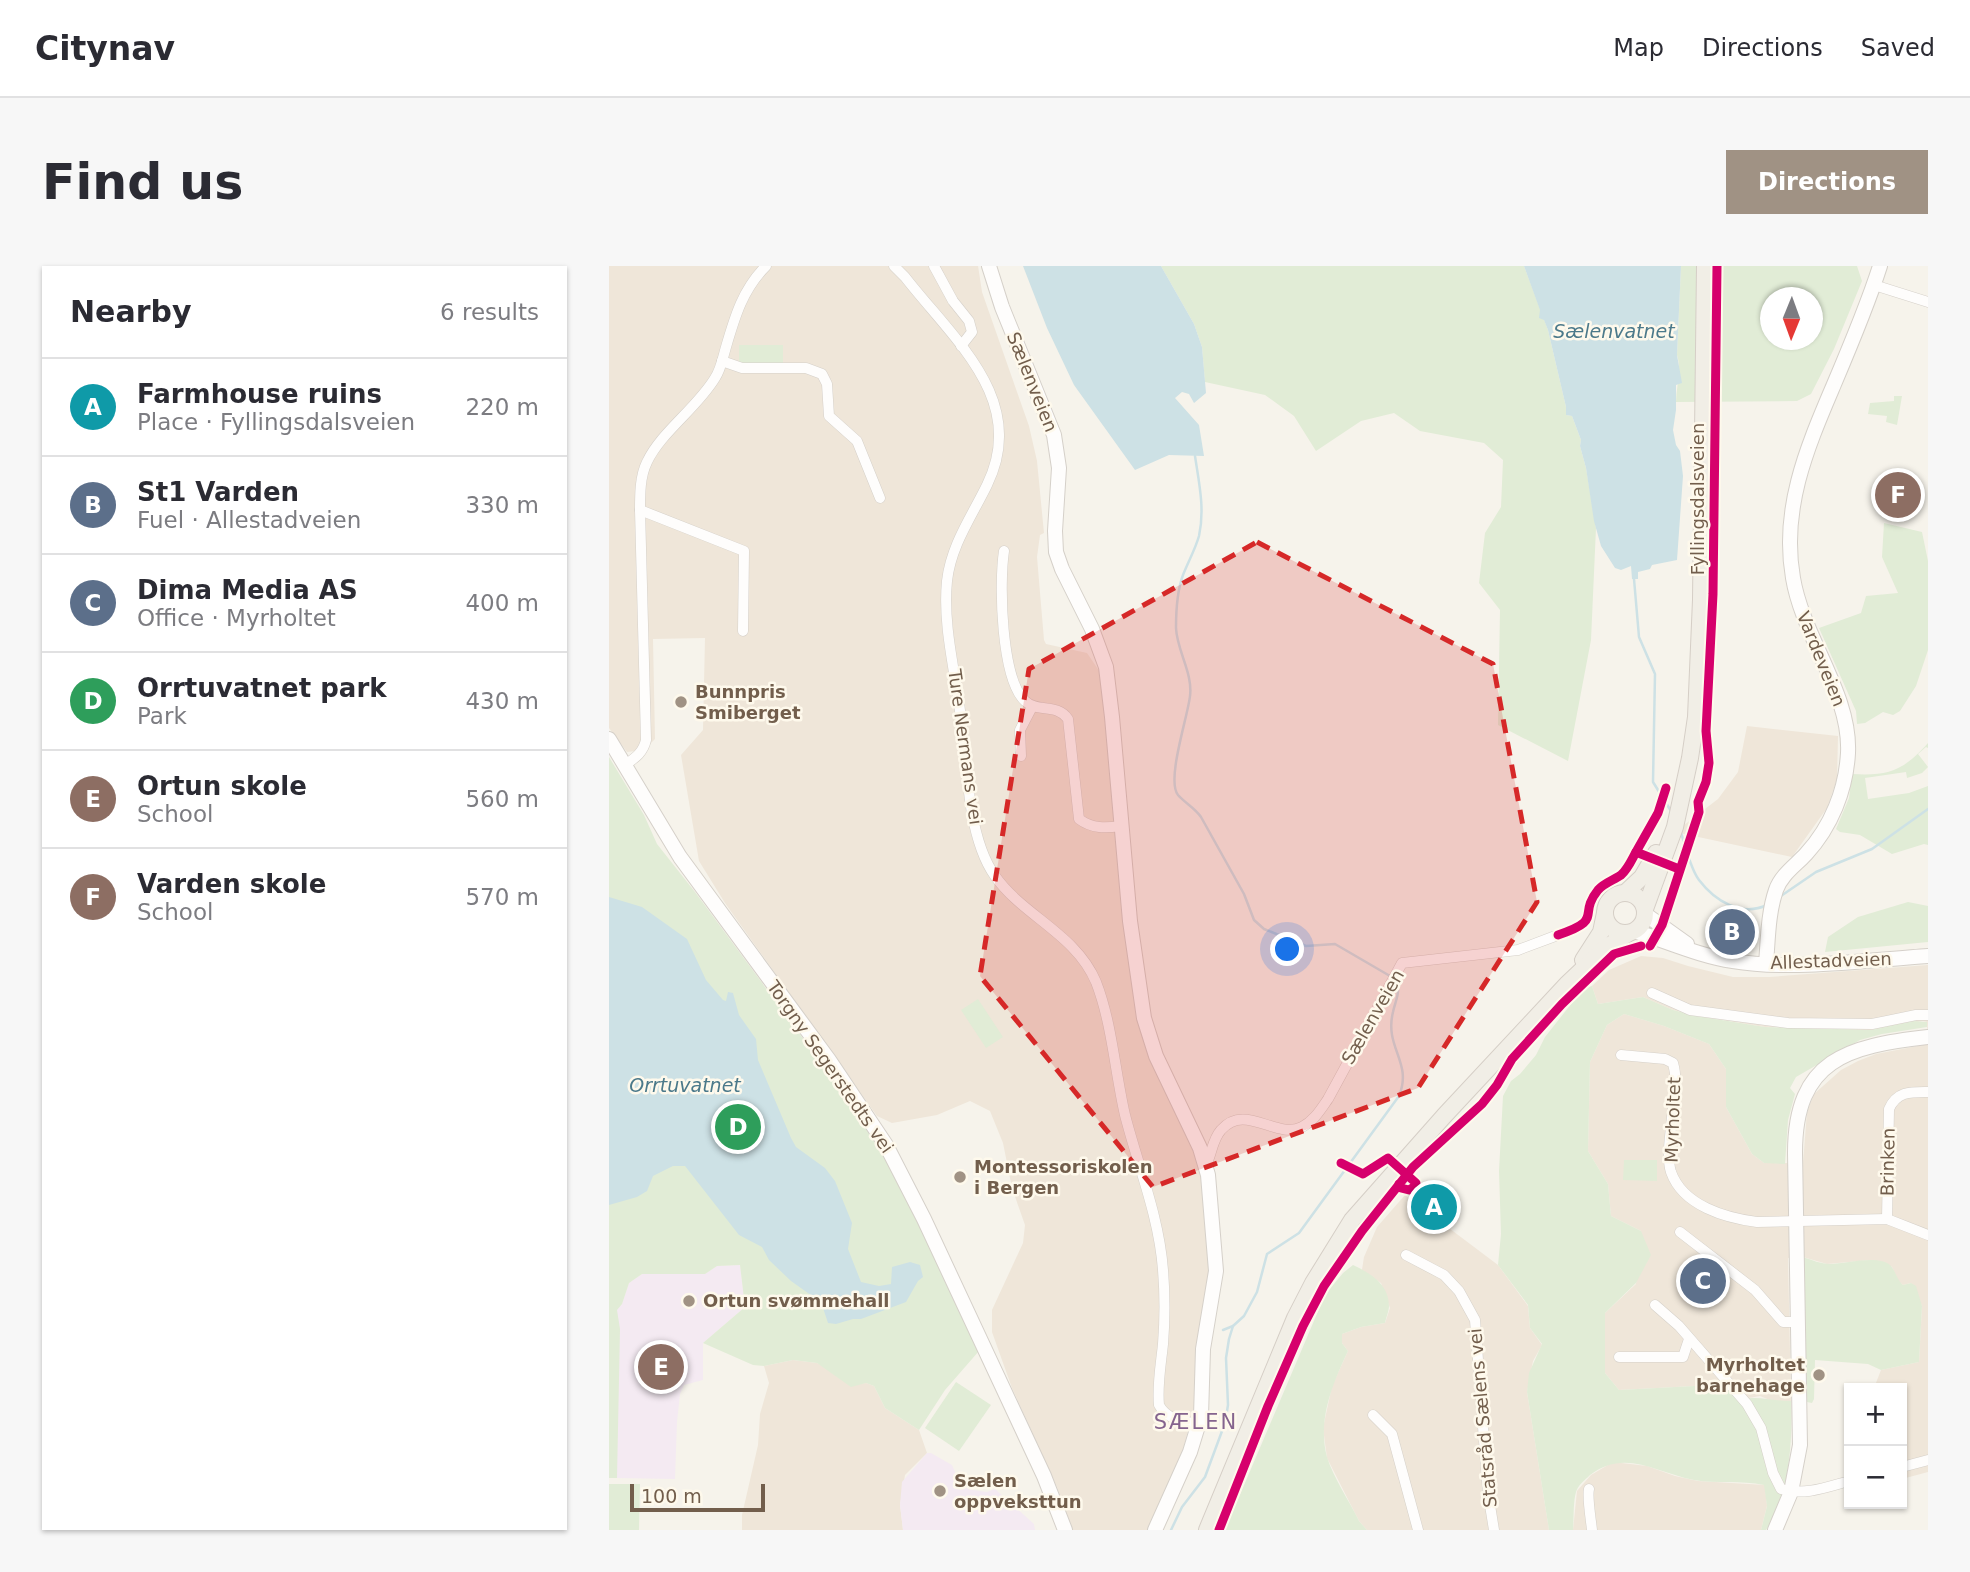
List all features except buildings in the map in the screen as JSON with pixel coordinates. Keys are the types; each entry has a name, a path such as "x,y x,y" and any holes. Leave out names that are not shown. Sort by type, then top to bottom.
{"main road":[{"name":"Sælenveien","path":"989,266 1002,307 1054,435 1059,468 1056,552 1092,629 1106,667 1136,975 1144,1018 1156,1056 1206,1165 1216,1271 1203,1349 1202,1404 1190,1452 1155,1530"},
{"name":"Fyllingsdalsveien","path":"1645,911 1649,892 1672,835 1693,737 1700,645 1705,266"},
{"name":"Vardeveien","path":"1766,964 1776,890 1785,875 1821,835 1837,803 1845,774 1848,742 1835,688 1806,625 1797,597 1790,557 1795,490 1803,460 1881,266"},
{"name":"Torgny Segerstedts vei","path":"609,739 680,857 835,1069 886,1145 924,1219 1030,1445 1065,1530"},
{"name":"Fyllingsdalsveien","path":"1625,893 1648,868 1681,800"},
{"path":"1207,1530 1296,1318 1313,1283 1352,1220 1568,983 1605,948 1642,923 1645,911 1637,897 1625,893 1609,901 1601,932 1568,983"},
{"name":"Allestadveien","path":"1645,911 1693,949"},
{"path":"1605,913 1613,929 1632,932"},
{"name":"Allestadveien","path":"1632,932 1731,961 1766,964 1928,956"},
{"path":"1775,1530 1791,1492 1801,1432 1795,1132 1802,1101 1811,1085 1835,1061 1857,1049 1882,1042 1928,1037"}],"street":[{"path":"625,765 645,748 646,740 640,510 645,466 651,453 718,375 743,296 751,282 766,266"},
{"name":"Ture Nermans vei","path":"894,266 986,380 995,401 999,421 1000,441 989,482 957,544 947,581 947,612 973,818 981,849 994,875 1062,936 1088,967 1095,981 1105,1014 1126,1117 1161,1250 1165,1318 1159,1405 1174,1419 1199,1424"},
{"path":"934,266 972,332 961,346"},
{"path":"1874,285 1928,302"},
{"path":"722,361 742,368 806,368 822,373 827,384 829,416 857,441 880,498"},
{"path":"640,510 744,551 743,631"},
{"path":"1004,551 1001,569 1005,642 1015,687 1020,697 1032,707 1052,708 1065,714 1068,719 1079,819 1099,828 1121,827"},
{"path":"1021,756 1020,730 1032,707"},
{"name":"Sælenveien","path":"1206,1165 1220,1132 1233,1121 1252,1120 1293,1130 1303,1127 1314,1118 1328,1099 1402,964 1518,950 1558,935"},
{"path":"1652,993 1690,1010 1788,1023 1872,1024 1928,1015"},
{"name":"Myrholtet","path":"1621,1055 1664,1059 1673,1063 1674,1108 1670,1164 1676,1180 1684,1190 1708,1209 1737,1219 1797,1222"},
{"name":"Brinken","path":"1887,1219 1889,1110 1902,1094 1928,1092"},
{"path":"1797,1222 1887,1219 1928,1234"},
{"path":"1680,1233 1755,1290 1783,1322 1799,1322"},
{"name":"Statsråd Sælens vei","path":"1406,1255 1444,1275 1459,1291 1475,1320 1486,1465 1494,1530"},
{"path":"1655,1305 1747,1405 1757,1420 1777,1484 1781,1489 1791,1492 1844,1482"},
{"path":"1619,1357 1683,1357 1689,1339"},
{"path":"1373,1415 1392,1434 1418,1530"},
{"path":"1907,1466 1928,1460"},
{"path":"1589,1489 1592,1530"}],"highlighted area":[{"path":"1257,542 1493,664 1537,902 1418,1088 1153,1187 980,976 1029,669"}],"shaded area":[{"path":"609,266 978,266 982,292 1029,426 1037,461 1044,533 1040,535 1037,557 1044,640 1046,644 1087,653 1104,678 1136,1002 1187,1121 1208,1194 1214,1294 1209,1351 1181,1457 1149,1530 1071,1530 1057,1487 1012,1388 992,1332 992,1310 1023,1243 1025,1225 1012,1188 1003,1143 990,1111 970,1101 937,1115 892,1123 877,1116 725,903 699,861 681,755 703,730 705,638 653,639 655,739 644,750 627,752 609,728"},
{"path":"1747,726 1838,736 1837,779 1827,808 1792,857 1675,832 1718,799 1738,772"},
{"path":"1641,956 1663,958 1733,977 1769,977 1928,965 1928,1043 1927,1022 1923,1021 1871,1030 1765,1027 1697,1016 1673,1010 1643,997 1598,1004 1592,986 1609,970"},
{"path":"1624,1014 1709,1044 1726,1069 1726,1107 1752,1154 1764,1163 1803,1163 1807,1112 1814,1094 1841,1070 1876,1054 1928,1044 1928,1472 1907,1478 1907,1383 1876,1383 1881,1370 1919,1362 1922,1306 1911,1283 1903,1285 1899,1282 1892,1267 1885,1263 1871,1260 1827,1264 1803,1257 1788,1258 1791,1401 1772,1401 1760,1396 1738,1400 1707,1382 1694,1386 1619,1390 1605,1373 1605,1313 1636,1284 1641,1231 1611,1216 1608,1184 1588,1151 1590,1062 1607,1025"},
{"path":"1405,1195 1498,1265 1528,1306 1530,1328 1542,1345 1533,1361 1527,1392 1549,1530 1367,1530 1359,1521 1327,1458 1323,1428 1332,1386 1348,1351 1342,1343 1342,1334 1385,1323 1390,1308 1381,1283 1362,1270 1364,1257 1377,1227"},
{"path":"740,1265 745,1307 703,1343 703,1380 684,1385 680,1394 675,1479 617,1478 616,1310 622,1304 629,1283 642,1274 705,1274 717,1266"},
{"path":"793,1360 817,1363 859,1384 874,1386 885,1408 919,1430 927,1453 905,1475 900,1505 903,1530 742,1530 742,1515 758,1445 760,1414 769,1383 764,1366"},
{"name":"Sælen oppveksttun","path":"927,1453 952,1465 956,1474 973,1490 987,1492 995,1489 1034,1524 1035,1530 903,1530 900,1505 902,1482"},
{"path":"1613,1462 1647,1466 1698,1481 1765,1485 1767,1506 1761,1530 1573,1530 1577,1491 1591,1475"}],"green space":[{"path":"1161,266 1524,266 1548,330 1566,415 1572,416 1581,440 1596,528 1591,640 1568,761 1498,725 1500,610 1479,583 1485,533 1501,507 1503,460 1484,443 1420,431 1394,413 1361,421 1316,451 1294,416 1265,395 1205,382 1202,347 1194,324"},
{"path":"1681,266 1857,266 1862,281 1834,349 1811,394 1797,401 1676,402"},
{"path":"739,345 783,345 783,363 739,363"},
{"path":"1894,396 1902,396 1897,425 1886,422 1887,416 1868,414 1870,403 1894,401"},
{"path":"1884,523 1922,532 1928,561 1928,650 1916,686 1900,711 1893,715 1883,712 1865,723 1857,724 1856,711 1819,628 1861,613 1866,596 1898,593 1882,557"},
{"path":"1928,743 1928,748 1918,754 1928,767 1922,773 1907,778 1906,772 1865,778 1868,799 1909,793 1928,786 1928,845 1892,854 1860,835 1836,829 1849,798 1852,774 1876,774 1895,770 1911,760"},
{"path":"609,757 644,815 657,844 853,1106 907,1195 979,1351 945,1390 919,1430 885,1408 874,1386 866,1383 851,1387 817,1363 793,1360 764,1366 753,1365 703,1343 745,1307 740,1265 717,1266 705,1274 642,1274 629,1283 622,1304 617,1310 620,1329 617,1478 609,1478"},
{"path":"1908,902 1928,906 1928,942 1825,952 1828,937 1858,917"},
{"path":"1592,986 1598,1004 1643,997 1673,1010 1697,1016 1765,1027 1871,1030 1913,1021 1927,1022 1927,1027 1860,1040 1796,1077 1790,1088 1795,1094 1788,1120 1785,1164 1764,1163 1752,1154 1726,1107 1726,1069 1709,1044 1624,1014 1607,1025 1590,1062 1588,1151 1608,1184 1611,1216 1641,1231 1651,1255 1636,1283 1605,1313 1605,1373 1619,1390 1694,1386 1707,1382 1723,1386 1738,1400 1758,1398 1791,1401 1790,1450 1785,1486 1774,1517 1766,1530 1761,1530 1767,1506 1764,1485 1694,1480 1641,1465 1616,1463 1603,1467 1580,1485 1576,1492 1573,1530 1549,1530 1527,1392 1529,1373 1542,1344 1530,1328 1528,1305 1498,1265 1503,1096 1511,1081 1536,1055 1545,1037 1583,989"},
{"path":"978,999 1003,1037 986,1048 961,1010"},
{"path":"1624,1160 1657,1160 1657,1181 1623,1180"},
{"path":"1803,1257 1830,1264 1886,1262 1903,1285 1911,1283 1916,1286 1922,1306 1919,1362 1881,1370 1868,1364 1815,1360 1814,1399 1812,1403 1807,1402"},
{"path":"1353,1265 1382,1285 1389,1308 1385,1323 1342,1334 1342,1343 1348,1351 1328,1402 1324,1443 1333,1473 1359,1521 1367,1530 1225,1530 1325,1295"},
{"path":"956,1382 991,1405 959,1451 925,1428"},
{"path":"609,1484 640,1484 639,1530 609,1530"}],"water":[{"path":"1023,266 1161,266 1194,324 1202,347 1206,393 1194,403 1189,394 1182,392 1175,398 1199,425 1204,456 1169,455 1135,470 1074,385 1047,328"},
{"name":"Sælenvatnet","path":"1524,266 1681,266 1677,355 1682,383 1676,385 1673,430 1680,451 1683,476 1677,560 1652,565 1650,569 1638,572 1638,579 1632,579 1631,566 1621,570 1615,568 1601,546 1594,521 1581,440 1572,416 1566,415 1548,330 1544,320 1539,318 1540,310"},
{"name":"Orrtuvatnet","path":"609,897 642,907 687,939 706,980 723,1000 726,1001 728,992 733,993 739,1015 756,1039 758,1060 791,1138 796,1147 825,1168 835,1181 852,1223 848,1249 861,1282 879,1286 891,1284 892,1267 910,1262 920,1265 923,1277 906,1302 861,1319 828,1323 822,1305 769,1260 762,1247 739,1235 685,1166 673,1166 653,1176 647,1191 637,1197 609,1205"}],"waterway":[{"path":"1195,456 1201,516 1199,536 1183,575 1177,601 1177,637 1187,670 1190,696 1176,762 1175,787 1178,795 1201,817 1244,894 1254,920 1264,929 1306,946 1335,944 1390,976"},
{"path":"1634,579 1639,637 1655,674 1653,782 1671,811"},
{"path":"1778,898 1816,872 1872,849 1928,809"},
{"path":"1681,833 1691,864 1705,888 1738,908 1767,905"},
{"path":"1171,1530 1182,1507 1205,1477 1225,1423 1228,1405 1226,1358 1229,1339 1233,1326 1244,1316 1257,1292 1267,1254 1299,1233 1399,1096 1403,1074 1391,1025 1398,992 1395,981"},
{"path":"1223,1330 1233,1326"}],"cycle path":[{"path":"1650,946 1662,925 1699,812 1698,802 1706,782 1709,763 1706,731 1713,594 1717,266"},
{"path":"1666,788 1658,813 1636,852 1679,869"},
{"path":"1558,935 1586,921 1589,906 1598,890 1623,873 1636,852"},
{"path":"1219,1530 1303,1326 1324,1286 1362,1231 1413,1167 1482,1104 1512,1059 1562,1004 1614,954 1641,946"},
{"path":"1341,1163 1363,1174 1388,1158 1416,1183 1416,1186 1409,1190 1401,1188 1399,1184"}],"place":[{"name":"Varden skole","path":"1898,495"},
{"name":"Bunnpris Smiberget","path":"681,702"},
{"name":"St1 Varden","path":"1732,932"},
{"name":"Orrtuvatnet park","path":"738,1127"},
{"name":"Montessoriskolen i Bergen","path":"960,1177"},
{"name":"Farmhouse ruins","path":"1434,1207"},
{"name":"Dima Media AS","path":"1703,1281"},
{"name":"Ortun svømmehall","path":"689,1301"},
{"name":"Ortun skole","path":"661,1367"},
{"name":"Myrholtet barnehage","path":"1819,1375"},
{"name":"Sælen oppveksttun","path":"940,1491"}],"district":[{"name":"SÆLEN","path":"1196,1422"}]}
